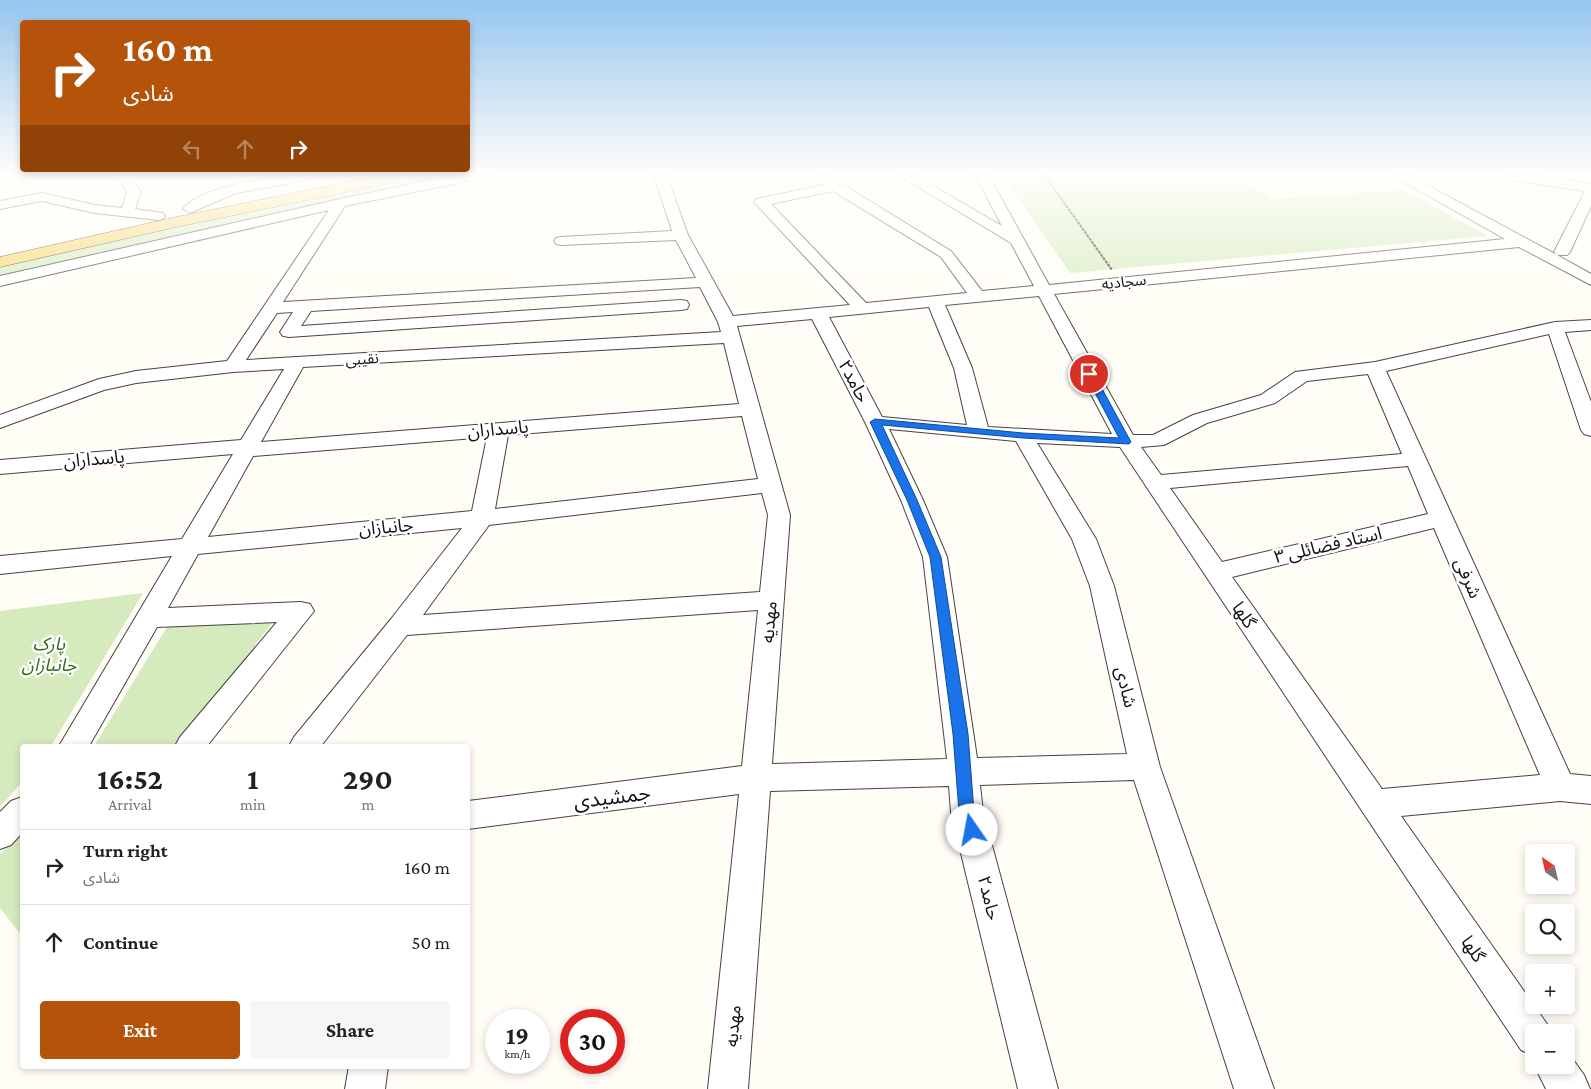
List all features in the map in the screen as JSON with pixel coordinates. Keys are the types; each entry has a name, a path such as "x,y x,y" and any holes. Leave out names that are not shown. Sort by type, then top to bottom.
{"main road":[{"path":"0,251 109,227"},
{"path":"0,262 155,227"}],"street":[{"path":"0,283 38,272 236,227"},
{"path":"233,366 324,227"},
{"name":"مهدیه","path":"678,227 729,329 779,515 728,1089"},
{"path":"785,227 862,308"},
{"path":"902,227 946,254 978,297"},
{"path":"993,227 1016,240"},
{"name":"گلها","path":"1009,227 1126,442 1525,1024"},
{"path":"1494,227 1591,280"},
{"path":"1513,227 1591,266"},
{"path":"1562,252 1574,227"},
{"path":"561,241 681,235"},
{"name":"سجادیه","path":"729,329 818,313 862,308 1522,242"},
{"path":"270,308 707,282"},
{"path":"471,351 478,319 486,295"},
{"path":"935,301 963,368 980,430"},
{"path":"305,306 289,332 681,305"},
{"name":"حامد۲","path":"818,313 875,422 912,500 936,557 960,734 967,812 1038,1089"},
{"path":"875,422 980,430 1023,436 1126,442 1157,441 1200,419 1268,399 1302,376 1375,368 1555,327 1591,325"},
{"path":"1555,327 1591,430"},
{"name":"نقیبی","path":"0,422 99,385 136,377 233,366 296,364 471,351 729,329"},
{"path":"75,744 296,364"},
{"name":"شرفی","path":"1375,368 1560,787"},
{"name":"پاسداران","path":"0,467 750,409"},
{"path":"306,744 400,626 482,518 499,429"},
{"name":"شادی","path":"1023,436 1084,538 1102,586 1145,767 1254,1089"},
{"path":"1154,483 1416,460"},
{"name":"جانبازان","path":"0,565 482,518 771,485"},
{"name":"استاد فضائلی ۳","path":"1215,572 1441,518"},
{"path":"400,626 771,600"},
{"path":"149,618 301,611 192,744"},
{"name":"جمشیدی","path":"470,815 756,778 1145,767"},
{"path":"1374,804 1560,787 1591,790"},
{"path":"0,834 20,813"},
{"path":"365,1089 368,1069"},
{"path":"1559,1074 1570,1089"}],"path":[{"path":"1081,227 1121,282"}],"green space":[{"path":"184,227 213,227 0,277 0,267"},
{"path":"1038,227 1471,227 1488,236 1070,273"},
{"name":"پارک جانبازان","path":"143,593 52,744 20,744 20,784 0,807 0,611"},
{"path":"272,623 180,744 95,744 167,627"},
{"path":"20,833 20,933 0,908 0,854"}],"route":[{"path":"972,830 967,812 960,734 936,557 912,500 875,422 980,430 1023,436 1126,442 1089,374"}]}
